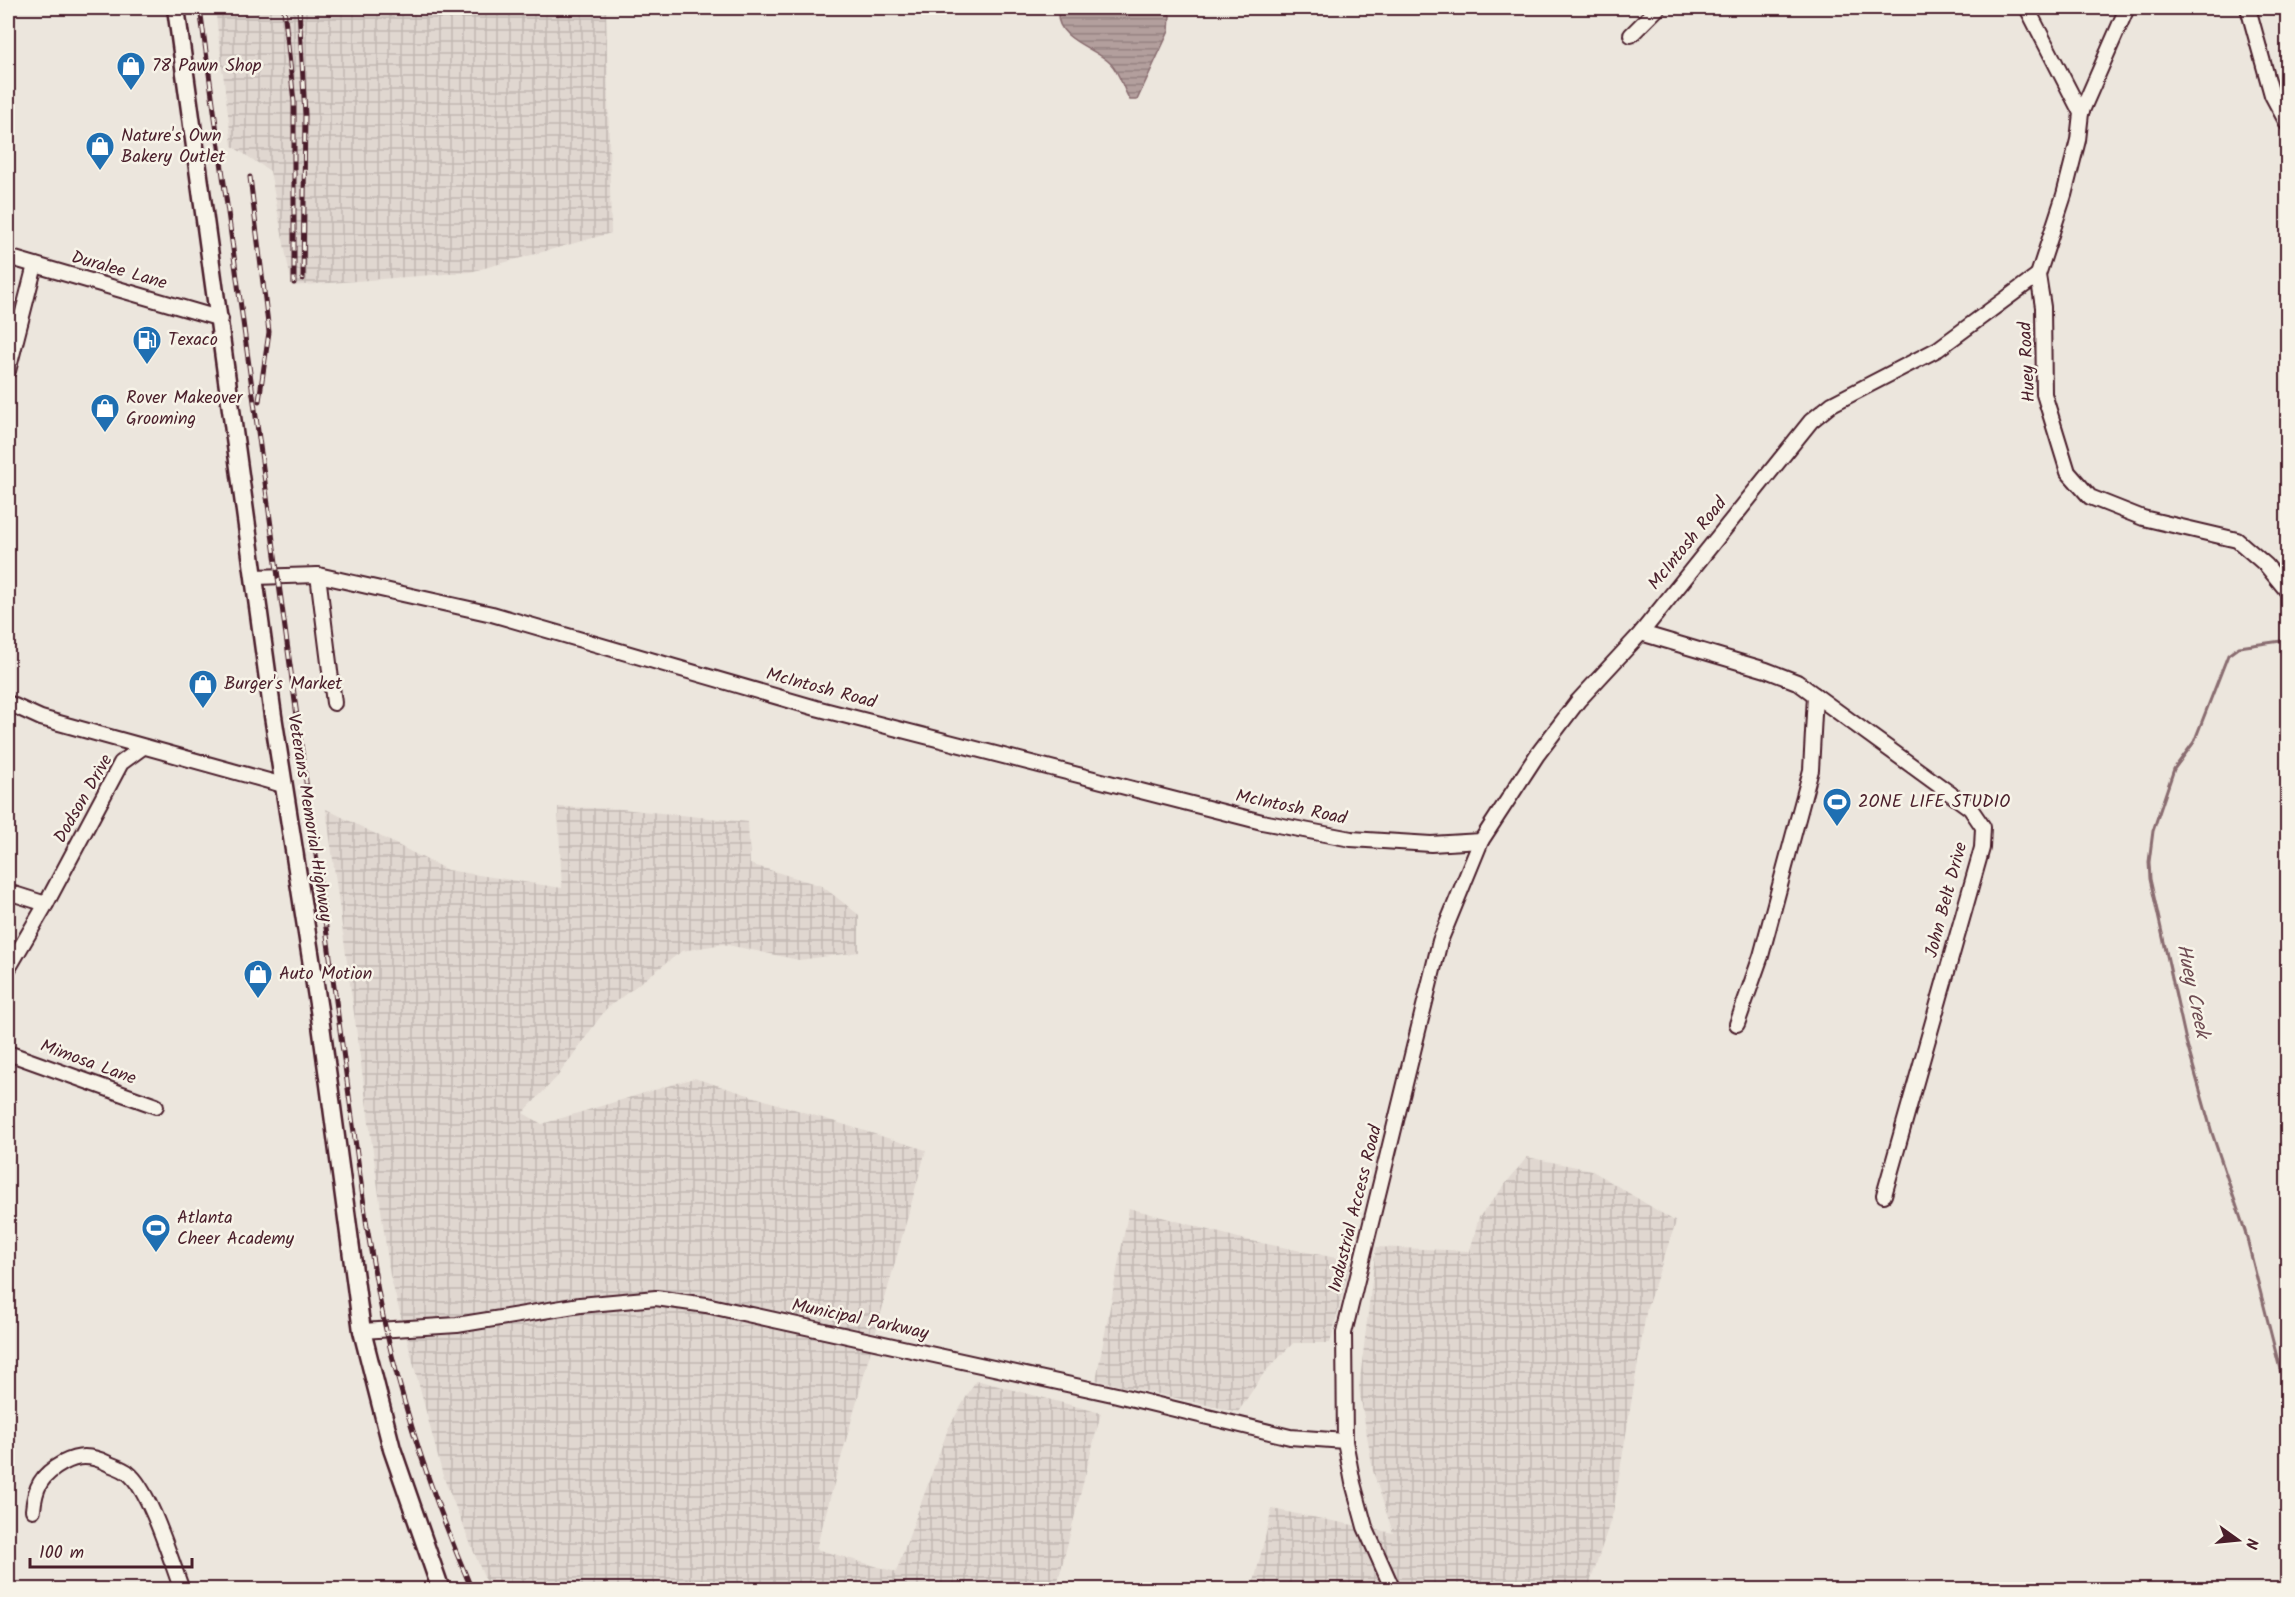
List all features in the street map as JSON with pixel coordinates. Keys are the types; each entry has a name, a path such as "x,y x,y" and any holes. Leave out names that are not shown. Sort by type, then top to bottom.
{"main road":[{"name":"Veterans Memorial Highway","path":"176,8 221,319 283,785 319,1010 362,1331 392,1449 441,1590"}],"street":[{"path":"1631,35 1658,8"},
{"path":"2027,8 2081,113"},
{"name":"Huey Road","path":"2127,8 2081,113 2078,140 2064,195 2038,275 2043,307 2044,394 2068,472 2090,497 2143,518 2237,540 2266,565 2288,592"},
{"path":"2248,8 2272,95 2288,125"},
{"name":"Duralee Lane","path":"8,257 221,319"},
{"path":"8,370 35,265"},
{"name":"McIntosh Road","path":"254,577 318,575 492,614 816,708 1262,822 1350,839 1431,844 1481,841 1537,755 1578,700 1641,633 1811,420 1832,404 1938,349 2038,275"},
{"path":"318,575 334,703"},
{"name":"John Belt Drive","path":"1641,633 1766,670 1797,682 1970,808 1983,826 1982,848 1884,1195"},
{"path":"1737,1024 1761,956 1811,770 1815,695"},
{"path":"8,703 41,718 283,785"},
{"name":"Dodson Drive","path":"8,969 46,904 121,763 142,747"},
{"name":"Industrial Access Road","path":"1393,1590 1365,1527 1345,1442 1344,1333 1440,941 1481,841"},
{"path":"8,892 46,904"},
{"name":"Mimosa Lane","path":"8,1053 156,1106"},
{"name":"Municipal Parkway","path":"362,1331 457,1325 580,1305 656,1298 718,1308 1117,1395 1290,1437 1345,1442"},
{"path":"33,1510 35,1489 40,1482 62,1463 81,1455 101,1460 128,1473 148,1502 182,1590"}],"shaded area":[{"path":"215,8 606,8 611,233 470,272 292,286 270,171 232,146"},
{"path":"1076,8 1163,8 1170,15 1169,31 1137,100 1130,100 1117,72 1110,63 1078,43 1064,31 1059,23 1058,14"},
{"path":"558,807 622,809 748,822 750,864 822,886 859,915 859,952 799,960 723,944 682,951 606,1009 557,1077 523,1113 542,1124 694,1078 926,1150 816,1549 896,1572 948,1429 976,1380 1101,1413 1056,1589 492,1589 484,1577 443,1476 390,1275 326,809 447,870 562,888"},
{"path":"1527,1157 1591,1170 1676,1222 1647,1307 1613,1513 1588,1589 1252,1590 1272,1509 1393,1533 1373,1471 1359,1388 1376,1247 1470,1251 1479,1217"},
{"path":"1129,1208 1242,1239 1351,1261 1330,1343 1293,1343 1264,1373 1238,1412 1096,1380"}],"waterway":[{"name":"Huey Creek","path":"2288,640 2239,647 2228,655 2194,742 2174,769 2153,831 2149,862 2150,879 2186,1041 2212,1133 2245,1231 2288,1401"}],"railway":[{"path":"200,8 367,1227 383,1317 413,1429 434,1494 472,1590"},
{"path":"284,8 294,102 294,283"},
{"path":"299,8 305,115 303,279"},
{"path":"250,177 269,332 259,401"}],"place":[{"name":"78 Pawn Shop","path":"131,92"},
{"name":"Nature's Own Bakery Outlet","path":"100,172"},
{"name":"Texaco","path":"147,366"},
{"name":"Rover Makeover Grooming","path":"105,434"},
{"name":"Burger's Market","path":"203,710"},
{"name":"2ONE LIFE STUDIO","path":"1837,828"},
{"name":"Auto Motion","path":"258,1000"},
{"name":"Atlanta Cheer Academy","path":"156,1254"}]}
